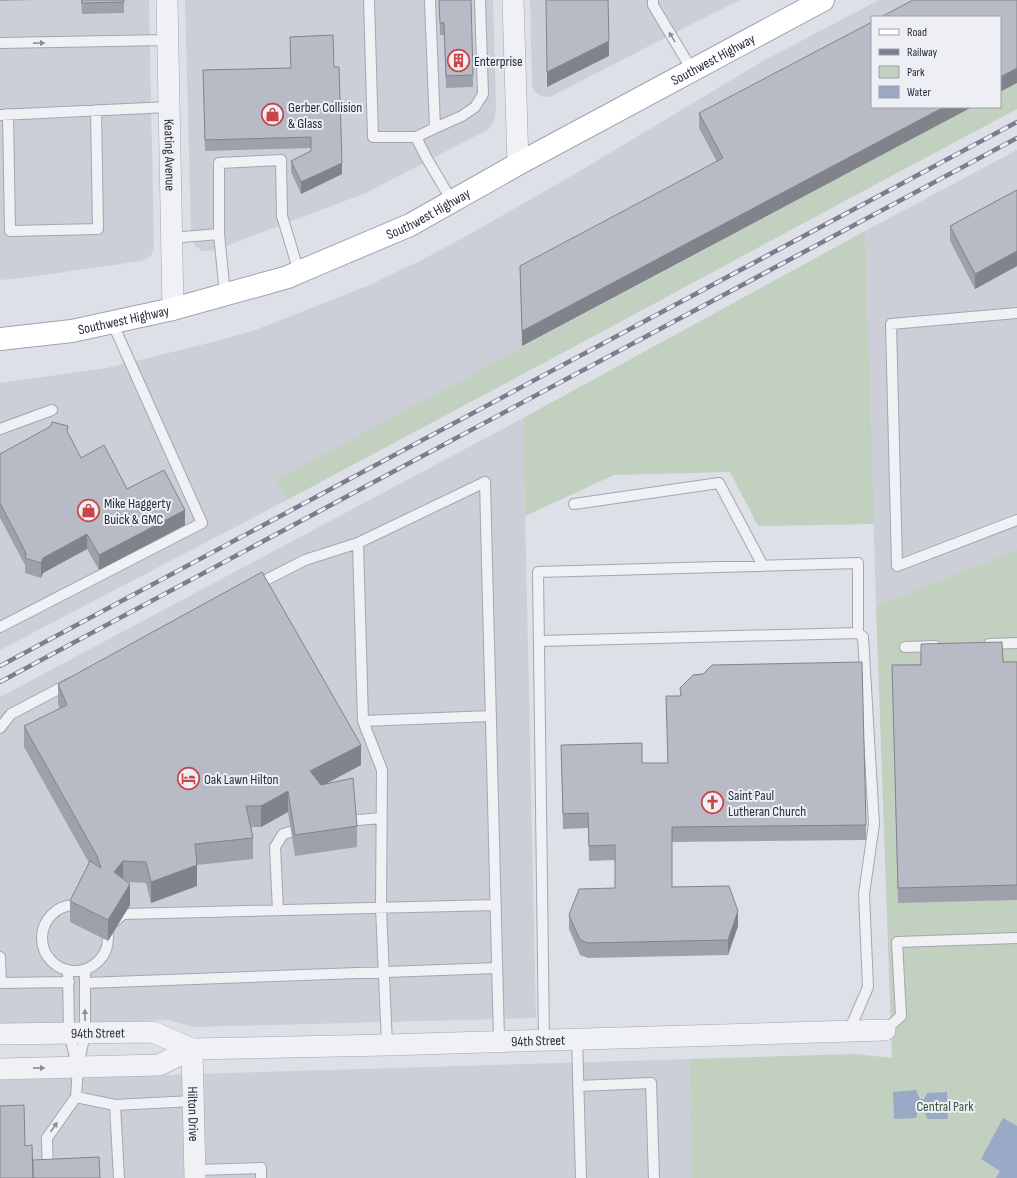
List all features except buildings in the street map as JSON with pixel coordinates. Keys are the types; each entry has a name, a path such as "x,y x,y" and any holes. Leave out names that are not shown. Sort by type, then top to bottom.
{"main road":[{"name":"Southwest Highway","path":"0,339 72,331 173,309 288,277 410,225 518,164 823,0"}],"street":[{"name":"Keating Avenue","path":"167,0 173,309"},
{"path":"513,0 518,164"},
{"name":"94th Street","path":"0,1069 159,1065 192,1049 544,1041 885,1030"},
{"name":"94th Street","path":"0,1034 153,1032 192,1049"},
{"name":"Hilton Drive","path":"192,1049 195,1174"}],"lane":[{"path":"369,0 373,137 416,137 462,116 475,107 483,94 480,0"},
{"path":"430,0 435,128"},
{"path":"653,0 653,5 692,70"},
{"path":"0,43 168,40"},
{"path":"96,110 98,229 10,231 4,114 96,110 169,107"},
{"path":"416,137 452,201"},
{"path":"225,294 219,234 219,163 281,160 282,216 299,272"},
{"path":"171,238 219,234"},
{"path":"1017,312 891,324 897,566 1017,520"},
{"path":"0,627 202,523 112,322"},
{"path":"0,429 52,410"},
{"path":"249,589 305,560 358,543 486,482 499,1042"},
{"path":"574,504 719,483 763,566"},
{"path":"358,543 363,721 382,770 381,908 387,1045"},
{"path":"544,1041 538,572 858,563 858,633"},
{"path":"539,641 858,633 863,637 874,824 864,894 868,987 849,1032"},
{"path":"980,644 1017,642"},
{"path":"905,647 942,645"},
{"path":"0,728 11,714 81,678"},
{"path":"363,721 491,716"},
{"path":"333,822 382,818"},
{"path":"278,910 275,846 283,834 312,826"},
{"path":"107,929 123,914 496,905"},
{"path":"65,907 86,907 95,912 107,929 108,939 102,958 94,966 84,970 68,970 55,965 43,948 42,938 44,928 49,918 56,911 65,907"},
{"path":"885,1030 901,1016 897,942 1017,938"},
{"path":"0,957 0,983 69,982"},
{"path":"85,983 497,968"},
{"path":"48,1178 47,1138 76,1097 78,1067 77,1033 68,970"},
{"path":"78,1067 77,1033 85,983 84,970"},
{"path":"577,1040 581,1178"},
{"path":"578,1086 651,1083 654,1178"},
{"path":"76,1097 115,1105 193,1101"},
{"path":"115,1105 119,1178"},
{"path":"195,1174 261,1168 261,1178"}],"shaded area":[{"path":"0,0 149,0 154,247 151,256 142,261 0,280"},
{"path":"185,0 493,0 496,105 495,118 489,129 366,193 215,250 202,251 195,246 191,233"},
{"path":"530,0 740,0 550,97 541,96 534,91 532,84"},
{"path":"879,0 1017,0 1001,16 871,16 871,108 970,108 277,480 287,500 0,650 0,383 107,368 205,344 253,331 367,286 420,261 470,234 580,171 763,61"},
{"path":"1017,150 1017,550 876,606 865,231"},
{"path":"523,418 536,1018 193,1027 168,1020 0,1026 0,697"},
{"path":"690,1059 692,1178 0,1178 0,1080"}],"green space":[{"path":"1017,83 1017,109 287,500 276,480 970,108 1001,108 1001,91"},
{"path":"865,231 874,524 758,526 730,472 614,475 525,516 523,418"},
{"name":"Central Park","path":"1017,550 1017,1178 692,1178 690,1059 856,1054 892,1058 876,606"}],"water":[{"path":"916,1090 920,1099 924,1099 927,1093 947,1092 948,1119 928,1119 924,1111 918,1110 916,1118 894,1119 893,1092"},
{"path":"1003,1118 1017,1126 1017,1178 996,1178 1000,1171 981,1159"}],"railway":[{"path":"0,666 1017,122"},
{"path":"0,682 1017,138"}],"place":[{"name":"Enterprise","path":"459,61"},
{"name":"Gerber Collision & Glass","path":"272,115"},
{"name":"Mike Haggerty Buick & GMC","path":"89,511"},
{"name":"Oak Lawn Hilton","path":"189,779"},
{"name":"Saint Paul Lutheran Church","path":"713,803"}]}
